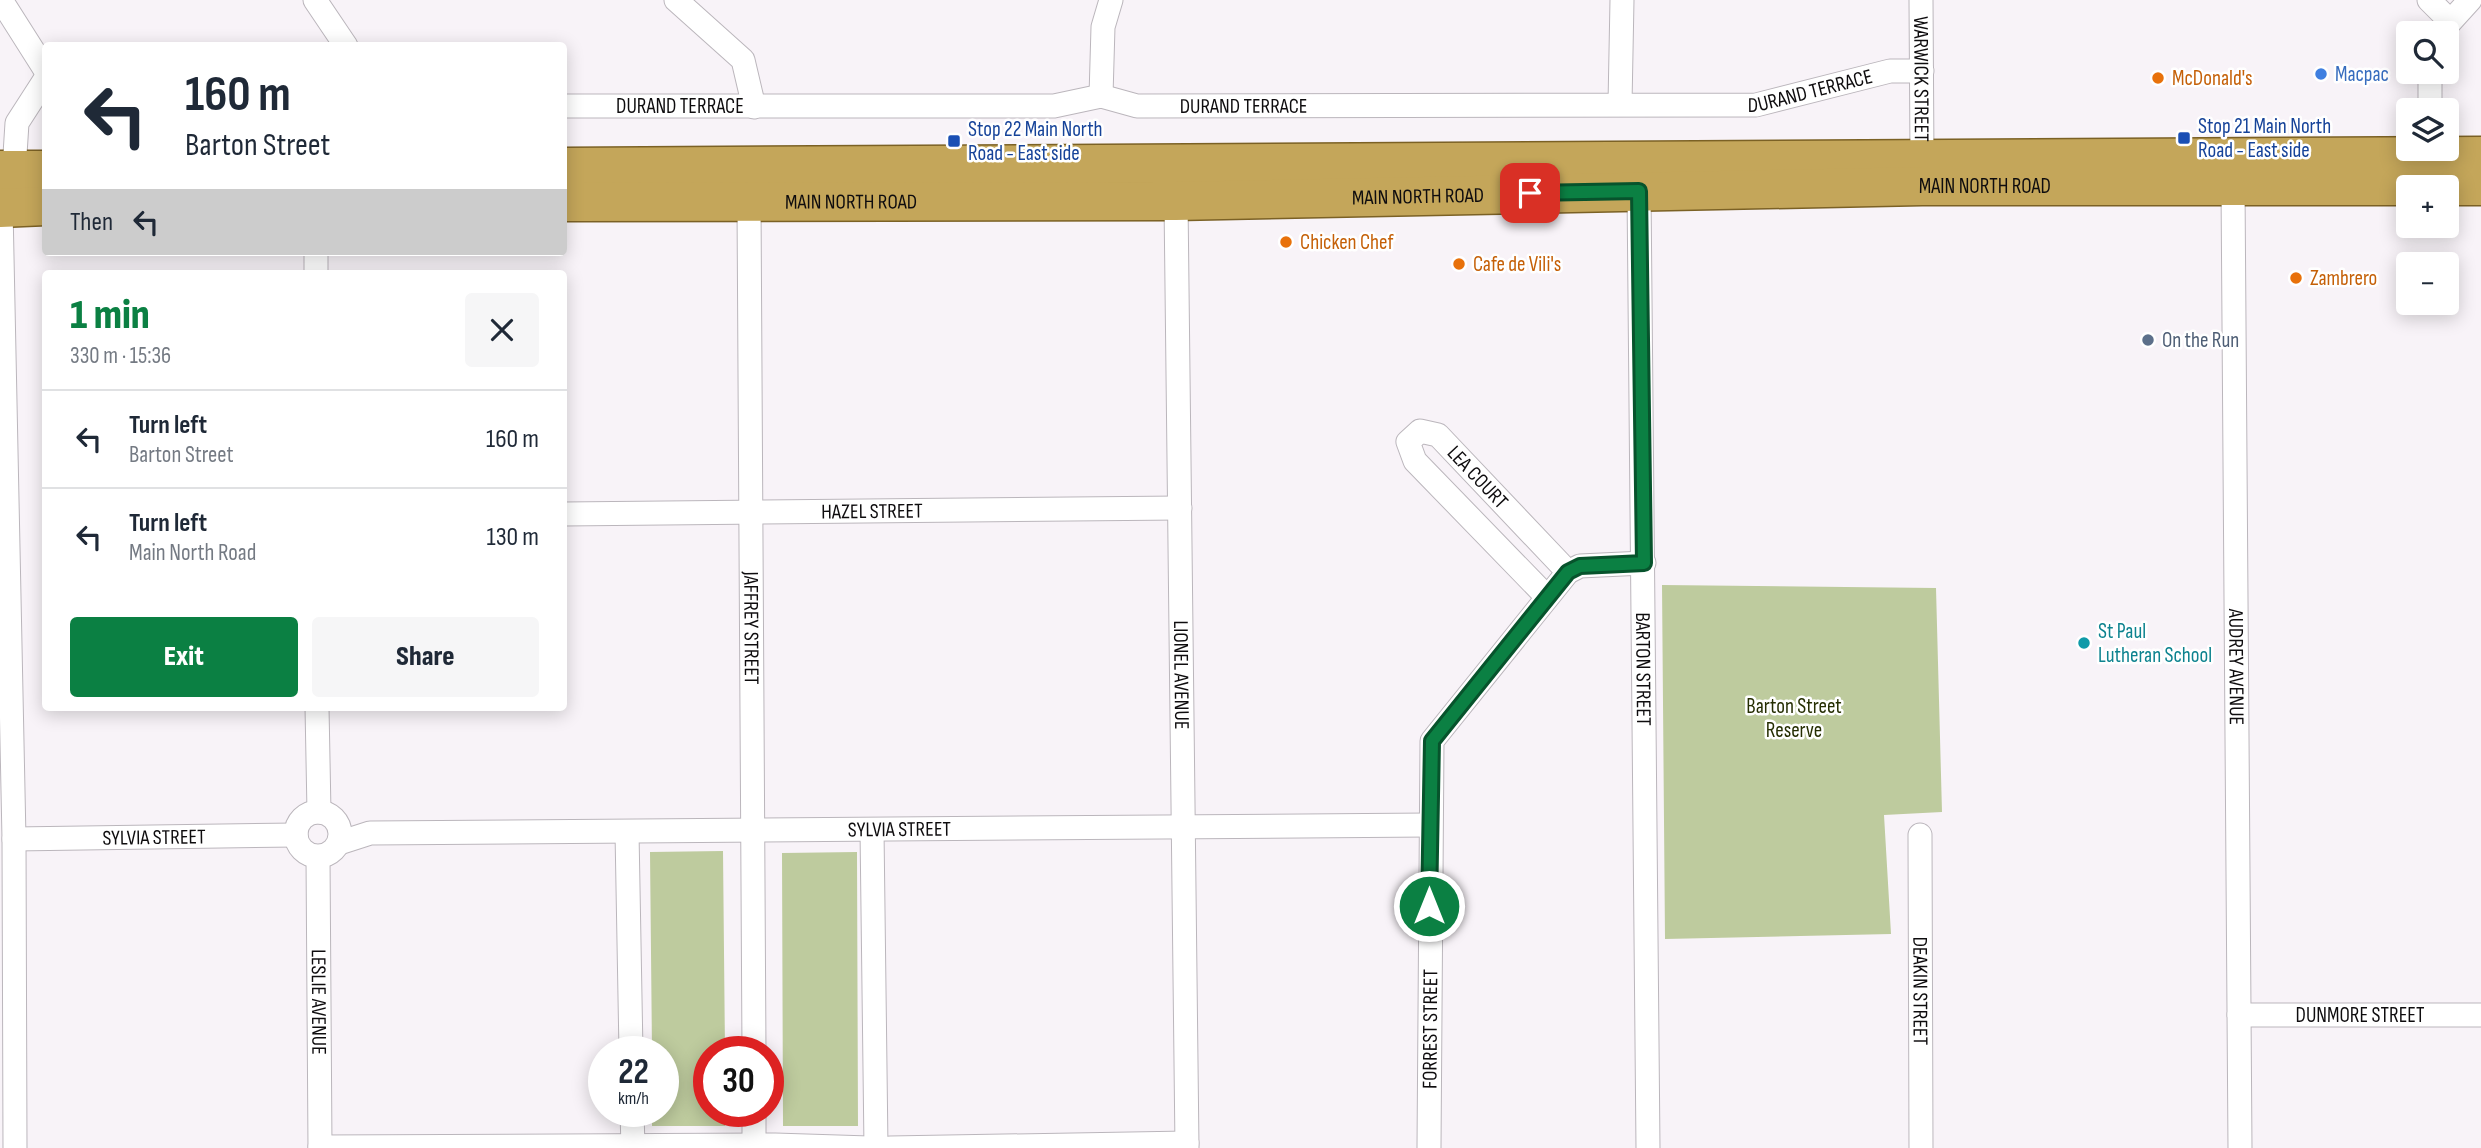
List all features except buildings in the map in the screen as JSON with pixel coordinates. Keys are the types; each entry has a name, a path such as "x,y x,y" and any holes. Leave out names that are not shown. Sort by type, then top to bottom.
{"highway":[{"name":"MAIN NORTH ROAD","path":"567,167 2233,171 2429,164 2481,156"},
{"name":"MAIN NORTH ROAD","path":"2429,164 2481,186"},
{"path":"749,166 749,203"},
{"name":"MAIN NORTH ROAD","path":"567,202 1176,201 1639,191 1922,172"},
{"path":"1,208 42,206"}],"street":[{"path":"1,0 42,65"},
{"path":"315,0 343,42"},
{"path":"676,0 743,60 754,107"},
{"path":"1101,96 1103,27 1111,0"},
{"path":"1620,104 1622,0"},
{"name":"WARWICK STREET","path":"1921,0 1922,172"},
{"path":"2429,0 2441,21"},
{"path":"2451,21 2470,0"},
{"name":"DURAND TERRACE","path":"567,106 1054,106 1101,96 1138,106 1756,105 1890,71 1922,71"},
{"path":"20,170 17,123 42,84"},
{"name":"AUDREY AVENUE","path":"2233,171 2240,1148"},
{"name":"BARTON STREET","path":"1639,191 1647,1148"},
{"name":"LIONEL AVENUE","path":"1176,201 1187,1146"},
{"name":"JAFFREY STREET","path":"749,203 754,1036"},
{"path":"1,208 14,839 15,1148"},
{"name":"LEA COURT","path":"1546,596 1415,461 1408,442 1420,431 1438,435 1568,572"},
{"name":"HAZEL STREET","path":"567,514 1180,508"},
{"path":"1568,572 1580,566 1644,563"},
{"name":"FORREST STREET","path":"1429,1148 1429,825 1432,741 1568,572"},
{"path":"317,711 331,826 330,853 318,857 305,853 296,835 305,816 331,826"},
{"name":"SYLVIA STREET","path":"331,826 370,833 1185,829 1429,825"},
{"path":"872,830 876,1148"},
{"path":"627,832 631,1036"},
{"name":"SYLVIA STREET","path":"14,839 296,835"},
{"name":"DEAKIN STREET","path":"1920,835 1921,1148"},
{"name":"LESLIE AVENUE","path":"318,857 320,1148"},
{"name":"DUNMORE STREET","path":"2239,1015 2481,1015"},
{"path":"632,1127 633,1148"},
{"path":"754,1127 754,1147"},
{"path":"890,1148 1187,1146"},
{"path":"320,1148 869,1148"}],"green space":[{"name":"Barton Street Reserve","path":"1662,585 1936,588 1942,812 1884,815 1891,934 1665,939"},
{"path":"723,851 725,1036 693,1036 693,1126 679,1126 679,1036 652,1036 650,852"},
{"path":"857,852 858,1126 784,1126 782,853"}],"place":[{"name":"Macpac","path":"2321,74"},
{"name":"McDonald's","path":"2158,78"},
{"name":"Stop 21 Main North Road - East side","path":"2184,138"},
{"name":"Stop 22 Main North Road - East side","path":"954,141"},
{"name":"Chicken Chef","path":"1286,242"},
{"name":"Cafe de Vili's","path":"1459,264"},
{"name":"Zambrero","path":"2296,278"},
{"name":"On the Run","path":"2148,340"},
{"name":"St Paul Lutheran School","path":"2084,643"}],"route":[{"path":"1429,906 1432,741 1568,572 1580,566 1644,563 1639,191 1530,193"}]}
